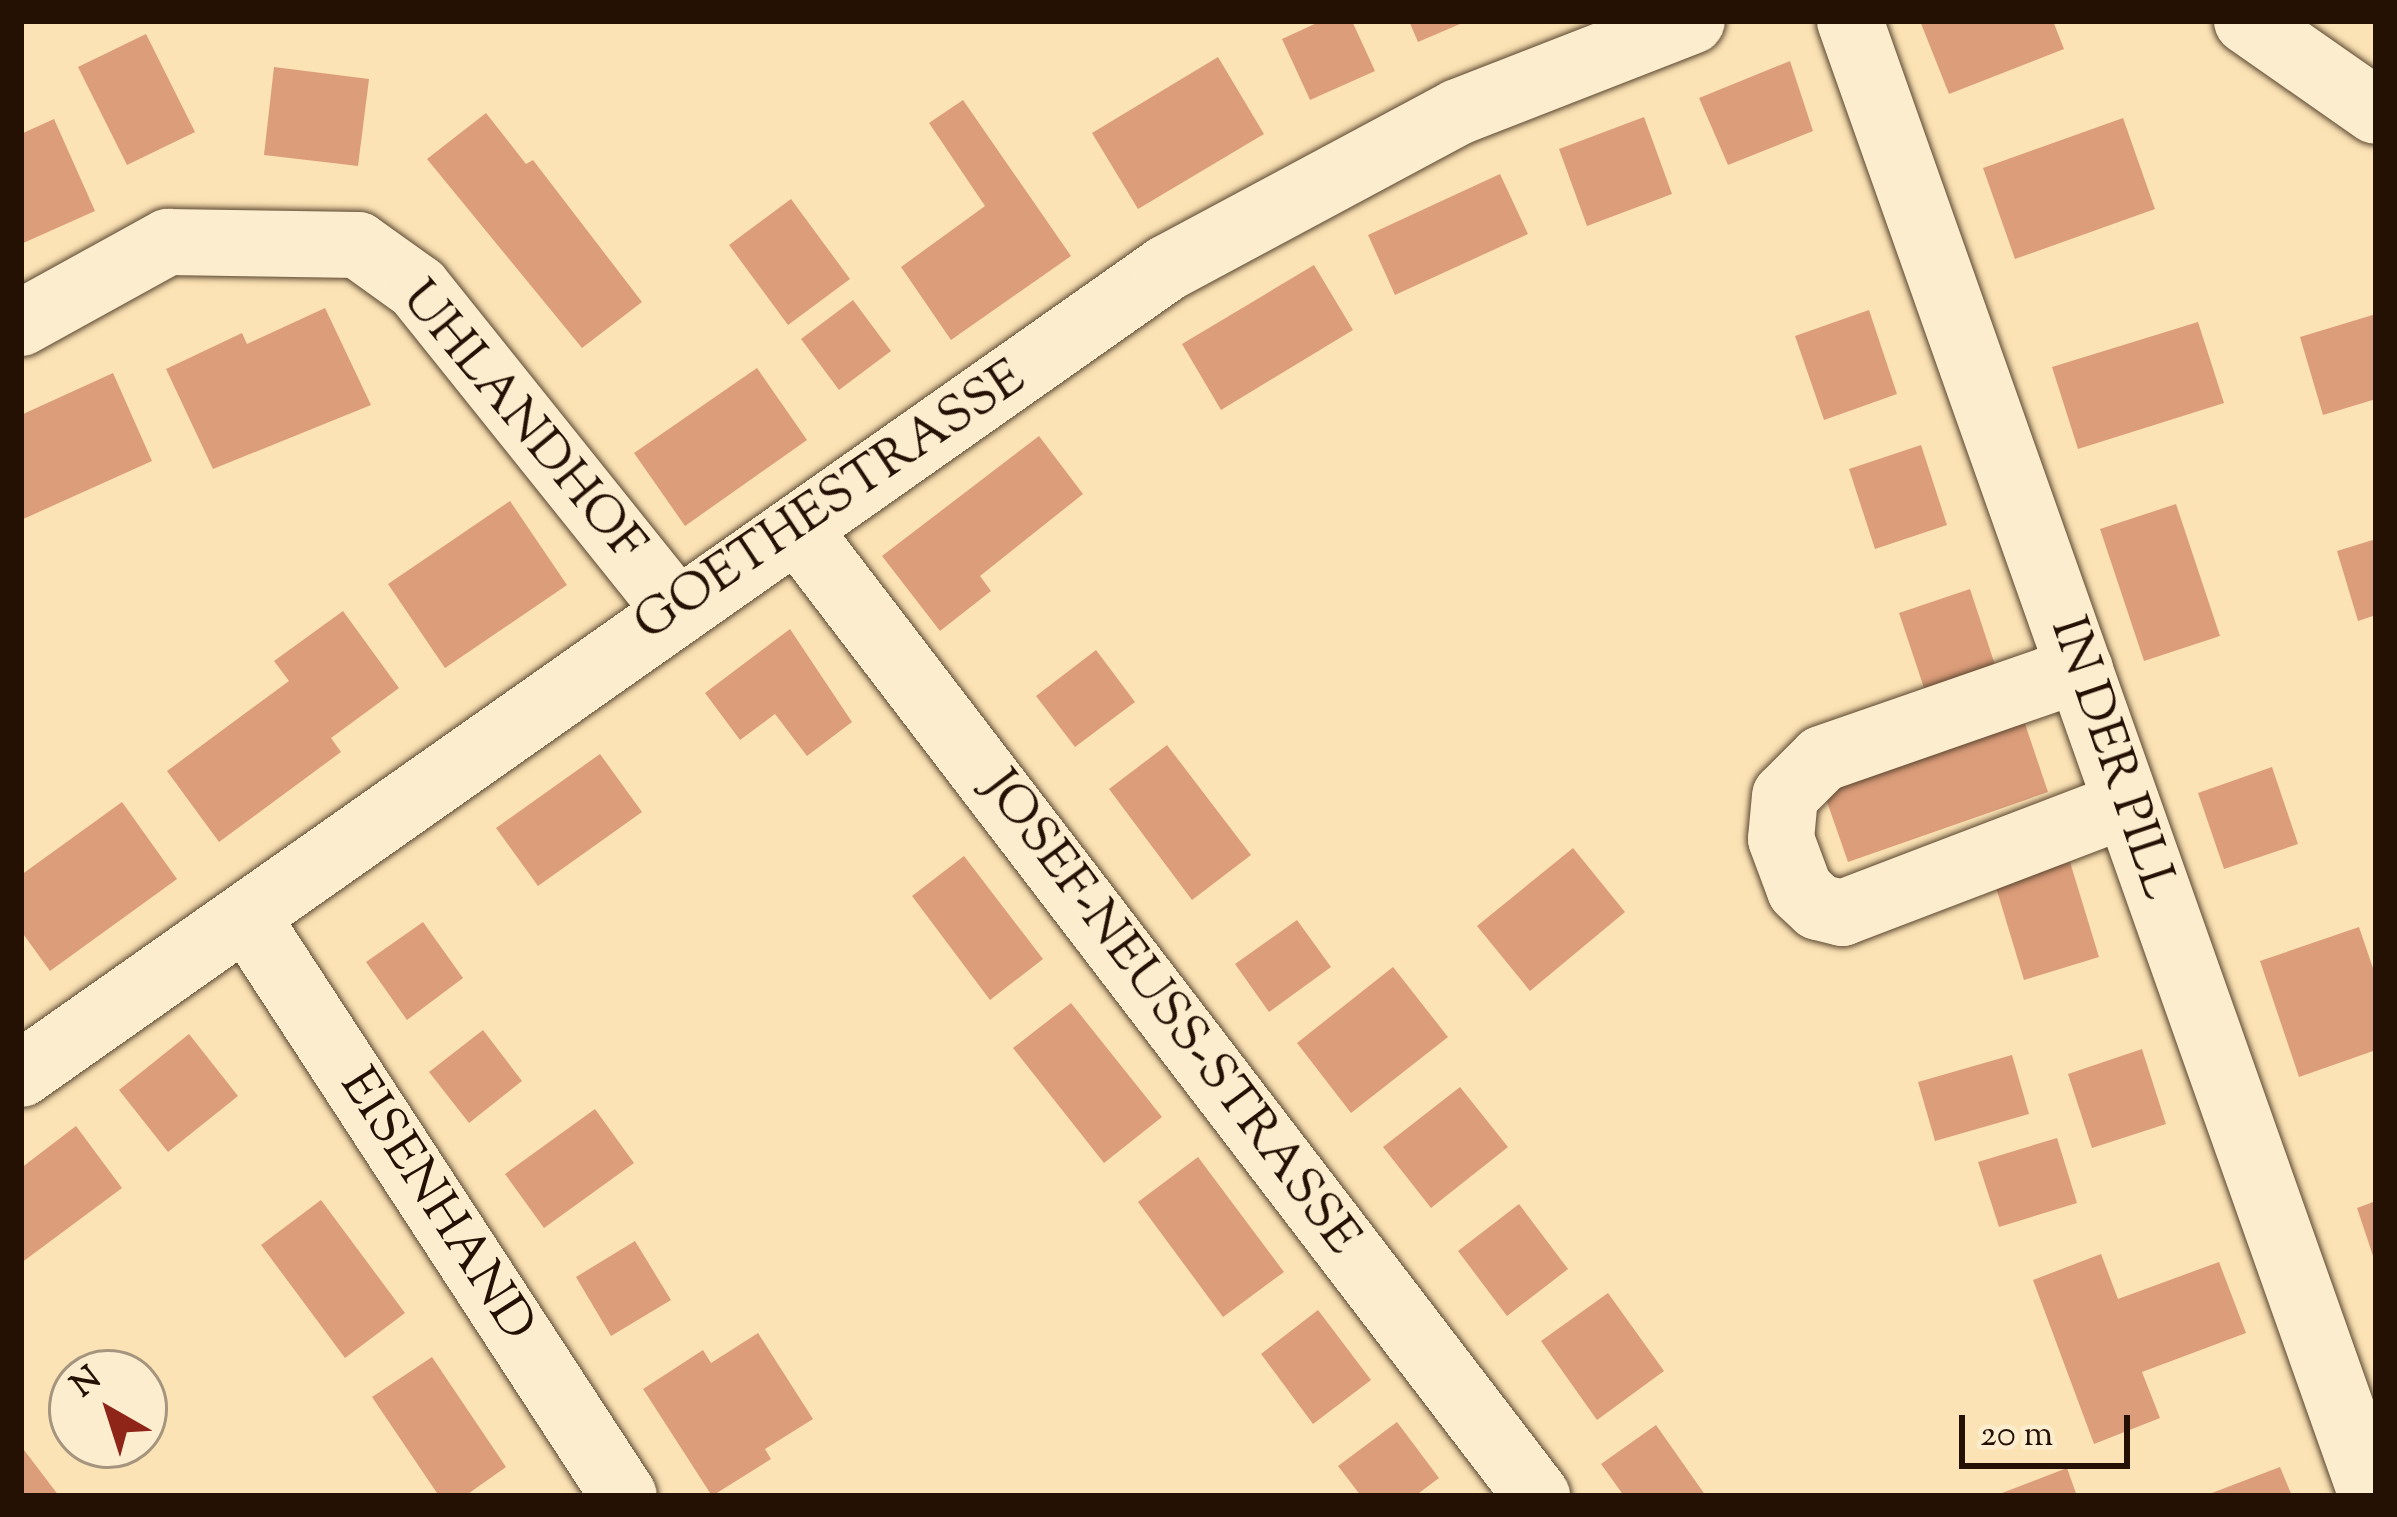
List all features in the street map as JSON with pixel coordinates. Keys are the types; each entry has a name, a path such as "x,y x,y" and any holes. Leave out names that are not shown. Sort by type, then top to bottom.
{"street":[{"name":"GOETHESTRASSE","path":"21,1074 674,608 800,532 1168,268 1459,112 1692,21"},
{"name":"IN DER PILL","path":"1850,21 2372,1496"},
{"path":"2248,21 2370,122"},
{"name":"UHLANDHOF","path":"21,323 168,242 358,245 418,289 674,608"},
{"name":"JOSEF-NEUSS-STRASSE","path":"800,532 1537,1496"},
{"path":"2080,670 1822,759 1785,796 1781,839 1801,890 1818,907 1842,913 2127,804"},
{"name":"EISENHAND","path":"246,916 624,1496"}],"building":[{"path":"1321,21 1352,21 1375,71 1310,100 1282,39"},
{"path":"1409,21 1467,21 1418,42"},
{"path":"1920,21 2053,21 2064,49 1949,94"},
{"path":"146,34 195,132 127,165 78,67"},
{"path":"1218,57 1264,134 1138,209 1092,133"},
{"path":"1790,61 1813,131 1728,165 1699,98"},
{"path":"274,67 369,79 358,166 264,155"},
{"path":"963,100 1071,256 951,340 901,267 985,206 929,123"},
{"path":"486,113 526,164 533,160 642,302 582,348 427,159"},
{"path":"1644,117 1672,194 1587,226 1559,149"},
{"path":"2123,118 2155,209 2015,259 1983,168"},
{"path":"54,119 95,211 21,244 21,134"},
{"path":"1500,174 1528,234 1395,295 1368,235"},
{"path":"791,199 850,279 788,325 729,245"},
{"path":"1314,265 1353,330 1221,410 1182,344"},
{"path":"853,300 891,351 839,390 801,339"},
{"path":"325,308 371,405 213,469 166,369 242,333 247,344"},
{"path":"1869,310 1897,394 1824,420 1795,336"},
{"path":"2376,314 2376,399 2323,415 2300,337"},
{"path":"2198,322 2224,403 2078,449 2052,367"},
{"path":"757,368 807,440 685,526 634,453"},
{"path":"113,373 152,461 21,520 21,415"},
{"path":"1039,436 1083,494 980,576 991,591 940,631 882,556"},
{"path":"1921,445 1947,525 1875,549 1849,469"},
{"path":"510,501 567,585 445,668 388,584"},
{"path":"2176,504 2220,636 2144,661 2100,529"},
{"path":"2376,539 2376,615 2358,621 2337,551"},
{"path":"1970,589 1996,668 1925,691 1899,613"},
{"path":"343,611 399,688 331,738 341,752 219,842 167,771 289,681 274,661"},
{"path":"790,629 852,722 807,756 775,714 740,740 705,693"},
{"path":"1096,650 1135,702 1075,747 1036,696"},
{"path":"2019,706 2048,792 1848,862 1818,776"},
{"path":"1167,745 1251,855 1192,900 1109,789"},
{"path":"600,754 642,812 538,886 496,828"},
{"path":"2272,767 2298,844 2224,869 2198,793"},
{"path":"122,802 177,879 50,971 21,931 21,875"},
{"path":"1573,848 1625,912 1530,991 1477,926"},
{"path":"964,856 1043,959 990,1000 912,896"},
{"path":"2070,862 2099,957 2024,980 1995,884"},
{"path":"1297,920 1331,967 1269,1012 1235,964"},
{"path":"423,922 463,978 407,1020 366,962"},
{"path":"2359,927 2376,977 2376,1050 2299,1077 2260,961"},
{"path":"1393,967 1448,1037 1351,1113 1297,1043"},
{"path":"1071,1003 1162,1117 1104,1163 1013,1048"},
{"path":"483,1030 522,1081 469,1123 429,1072"},
{"path":"189,1034 238,1096 168,1152 119,1090"},
{"path":"2142,1049 2166,1124 2092,1148 2068,1074"},
{"path":"2012,1055 2029,1114 1935,1141 1918,1082"},
{"path":"1460,1087 1508,1147 1431,1208 1383,1147"},
{"path":"595,1109 634,1163 544,1228 505,1174"},
{"path":"76,1126 122,1188 21,1263 21,1168"},
{"path":"2057,1138 2077,1203 1999,1227 1978,1162"},
{"path":"1198,1157 1284,1272 1223,1317 1138,1202"},
{"path":"321,1200 405,1313 345,1358 261,1245"},
{"path":"2376,1201 2376,1262 2375,1262 2357,1208"},
{"path":"1519,1204 1568,1269 1507,1316 1458,1251"},
{"path":"635,1241 671,1300 611,1336 576,1277"},
{"path":"2101,1254 2118,1299 2219,1262 2246,1333 2142,1372 2160,1418 2094,1444 2033,1280"},
{"path":"1608,1293 1664,1371 1597,1420 1541,1341"},
{"path":"1318,1310 1371,1380 1313,1424 1261,1354"},
{"path":"758,1333 813,1419 765,1449 771,1459 712,1496 643,1389 703,1350 711,1363"},
{"path":"432,1357 506,1467 465,1496 439,1496 372,1397"},
{"path":"1397,1422 1439,1478 1415,1496 1361,1496 1338,1466"},
{"path":"1656,1425 1706,1496 1624,1496 1601,1464"},
{"path":"21,1446 59,1496 21,1496"},
{"path":"2280,1467 2292,1496 2204,1496"},
{"path":"2067,1468 2077,1496 1994,1496"}]}
